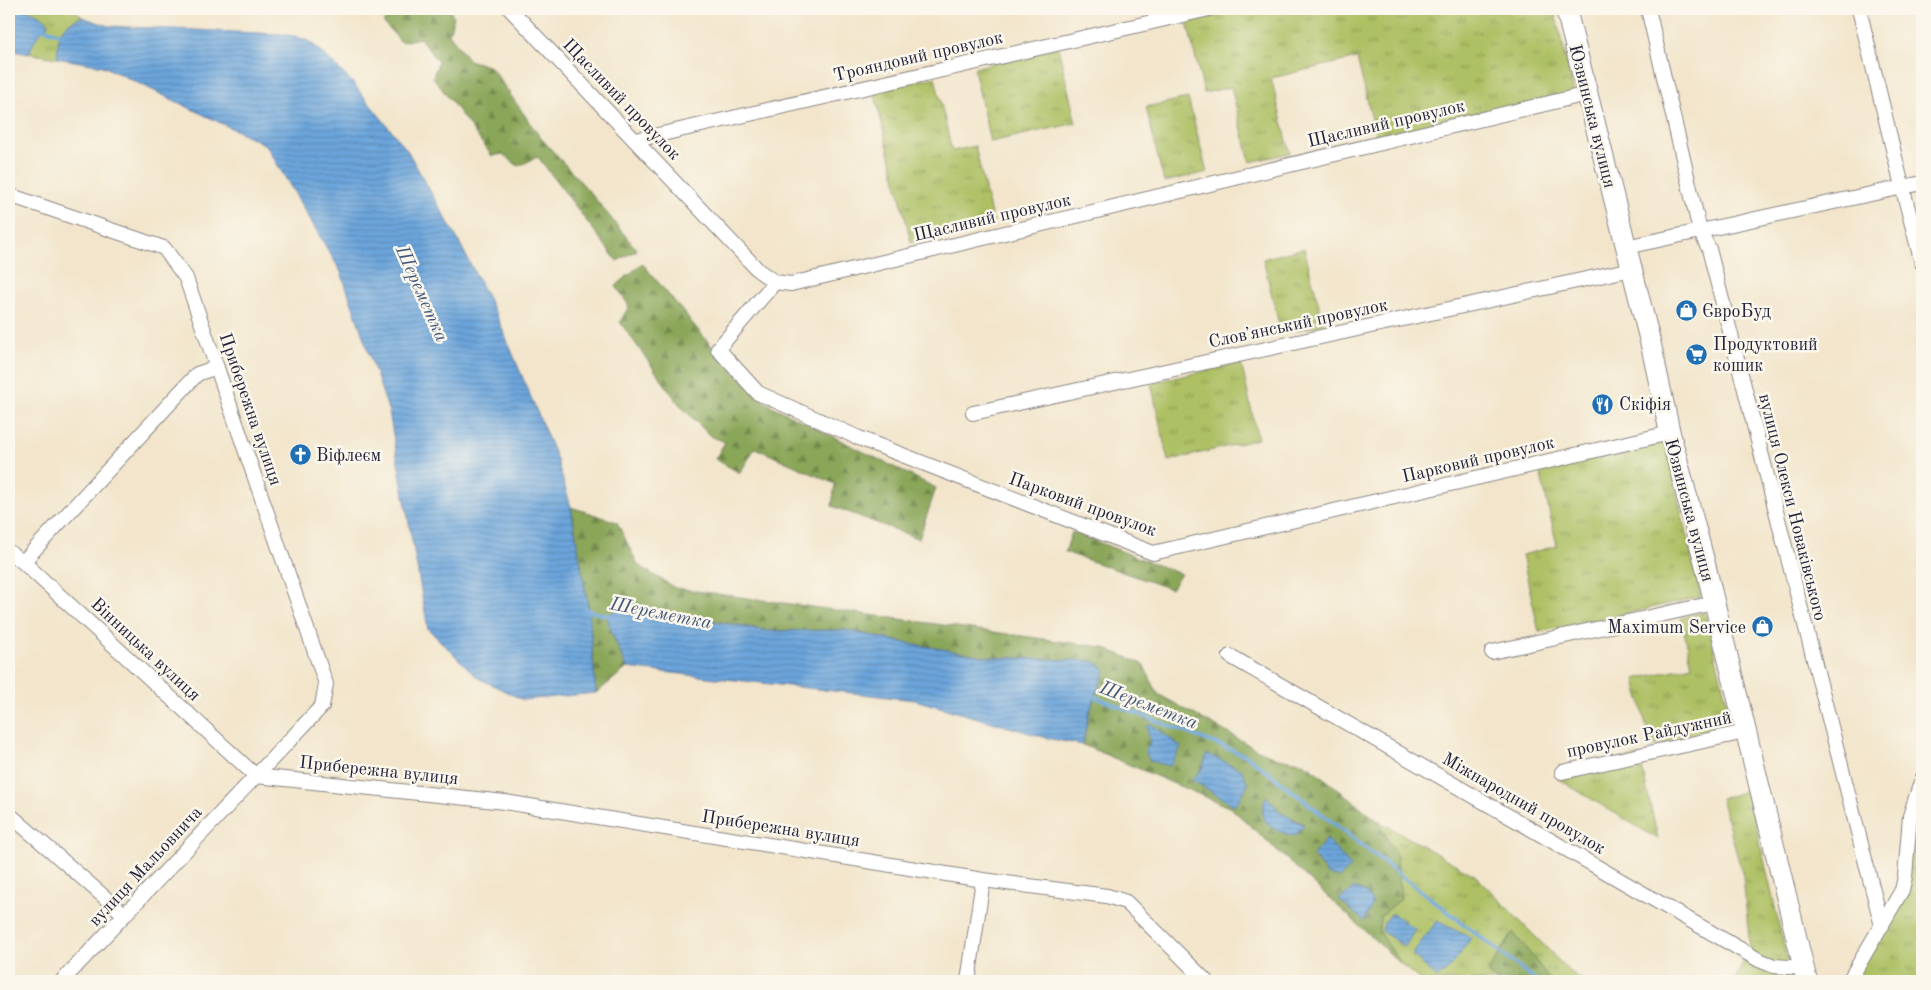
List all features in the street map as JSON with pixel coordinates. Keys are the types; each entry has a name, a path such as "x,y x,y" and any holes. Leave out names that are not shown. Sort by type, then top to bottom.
{"main road":[{"name":"Юзвинська вулиця","path":"1566,9 1632,269 1670,434 1806,975"}],"street":[{"name":"Щасливий провулок","path":"510,9 759,270 775,282 791,284 1587,94"},
{"name":"Трояндовий провулок","path":"636,140 1209,9"},
{"name":"вулиця Олекси Новаківського","path":"1648,9 1700,231 1711,259 1882,926"},
{"path":"1860,9 1922,263"},
{"path":"1626,247 1922,182"},
{"name":"Прибережна вулиця","path":"9,195 164,248 186,278 326,684 322,706 256,776"},
{"name":"Словʼянський провулок","path":"973,413 1632,269"},
{"name":"Парковий провулок","path":"775,282 718,349 758,393 859,438 1153,553 1670,434"},
{"path":"23,562 196,374 217,367"},
{"name":"Вінницька вулиця","path":"9,552 23,562 256,776"},
{"path":"1492,652 1714,603"},
{"name":"Міжнародний провулок","path":"1230,656 1758,960 1806,975"},
{"name":"провулок Райдужний","path":"1562,772 1745,732"},
{"name":"Прибережна вулиця","path":"256,776 505,802 983,880 1107,896 1126,902 1206,981"},
{"name":"вулиця Мальовнича","path":"62,981 256,776"},
{"path":"1849,981 1899,897 1905,882 1910,816 1922,779"},
{"path":"9,814 124,915"},
{"path":"968,981 983,880"}],"green space":[{"path":"9,9 74,9 82,17 68,24 61,32 57,58 9,50"},
{"path":"395,9 449,9 454,17 449,34 469,60 491,67 540,137 588,190 637,250 617,261 538,157 518,166 503,154 492,156 433,77 438,62 420,38 401,42 383,22"},
{"path":"1209,9 1554,9 1575,97 1378,144 1357,58 1271,78 1290,153 1250,162 1231,87 1204,93 1186,18"},
{"path":"1058,47 1076,123 990,142 974,68"},
{"path":"935,77 952,151 975,146 993,223 911,242 874,91"},
{"path":"1188,98 1207,172 1164,182 1146,107"},
{"path":"1304,248 1324,325 1281,333 1263,259"},
{"path":"642,263 725,362 766,403 936,488 919,539 832,506 835,484 755,448 740,473 715,459 725,442 710,436 679,404 620,322 629,306 616,286"},
{"path":"1241,363 1258,439 1168,461 1151,383"},
{"path":"1665,442 1701,597 1539,632 1522,555 1557,546 1540,471"},
{"path":"571,507 617,522 638,565 675,588 1102,647 1143,664 1158,694 1258,750 1278,758 1301,762 1310,767 1377,820 1397,857 1401,899 1380,917 1379,931 1401,964 1231,808 1083,745 1086,725 1106,670 1093,661 988,657 911,644 845,630 768,631 704,618 611,631 627,668 596,693 589,612","holes":["1202,769 1235,806 1193,780","1266,797 1281,813 1304,824 1262,813"]},
{"path":"1072,532 1181,574 1171,589 1065,552"},
{"path":"1705,612 1733,728 1651,746 1635,679 1692,666 1681,618"},
{"path":"1639,755 1658,839 1558,779 1562,772"},
{"path":"1922,779 1922,981 1851,981 1899,897"},
{"path":"1748,791 1792,981 1734,981 1750,949 1743,876 1721,798"},
{"path":"1377,820 1476,876 1568,970 1584,981 1551,981 1513,932 1487,973 1498,981 1470,981 1467,978 1464,981 1421,981 1401,964 1379,931 1380,917 1397,857"},
{"path":"1513,932 1551,981 1498,981 1487,973"}],"water":[{"path":"9,9 31,12 41,16 49,24 42,30 32,45 29,54 9,50"},
{"path":"82,17 109,26 280,34 295,36 308,41 320,50 352,82 407,150 457,238 496,314 556,457 571,507 589,612 596,693 523,700 478,678 428,629 389,412 341,272 266,145 103,66 57,58 61,32 68,24"},
{"path":"625,606 768,631 845,630 911,644 988,657 1093,661 1106,670 1086,725 1083,745 1047,738 915,700 627,668 611,631 607,615"},
{"path":"1151,724 1181,747 1170,766 1150,761 1145,751 1150,743 1147,726"},
{"path":"1207,754 1242,770 1248,784 1235,806 1192,780 1202,769"},
{"path":"1266,796 1281,813 1304,825 1295,836 1275,829 1264,818 1263,807"},
{"path":"1327,839 1351,867 1339,878 1327,874 1313,855"},
{"path":"1354,888 1366,893 1373,903 1364,921 1339,900"},
{"path":"1392,913 1415,929 1405,947 1382,931 1384,923"},
{"path":"1437,921 1471,938 1451,967 1437,978 1412,954"}],"waterway":[{"name":"Шереметка","path":"39,27 63,35"},
{"name":"Шереметка","path":"585,610 610,616"},
{"name":"Шереметка","path":"1090,695 1247,756 1537,981"}],"place":[{"name":"ЄвроБуд","path":"1686,311"},
{"name":"Продуктовий кошик","path":"1697,354"},
{"name":"Скіфія","path":"1603,404"},
{"name":"Віфлеєм","path":"300,455"},
{"name":"Maximum Service","path":"1762,627"}]}
